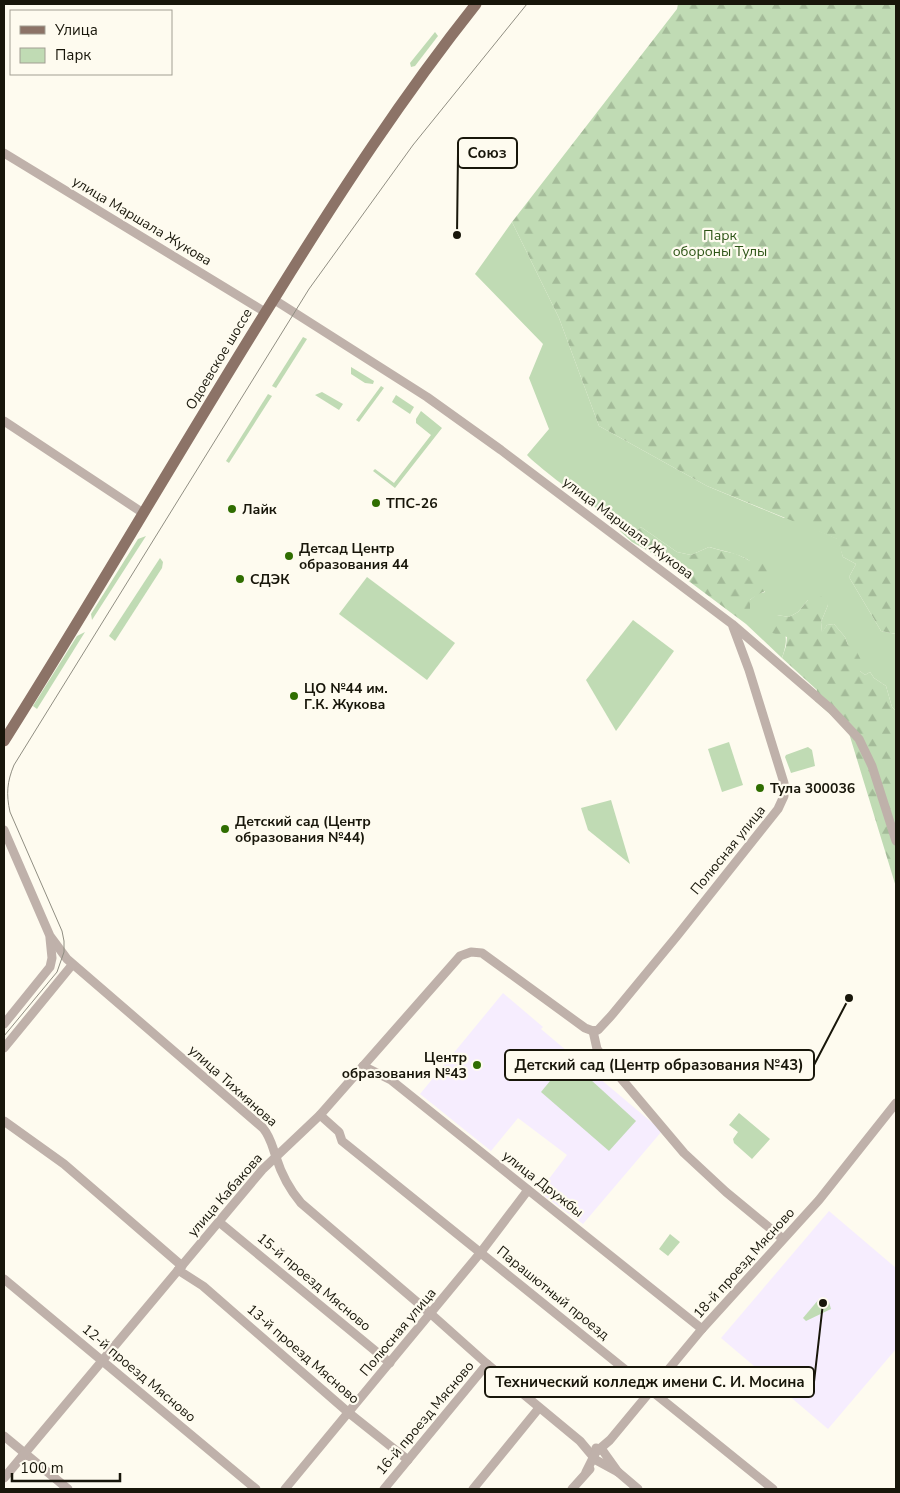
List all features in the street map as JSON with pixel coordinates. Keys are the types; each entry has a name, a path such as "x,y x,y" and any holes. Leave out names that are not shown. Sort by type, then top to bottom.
{"main road":[{"name":"Одоевское шоссе","path":"4,741 265,312 348,181 411,88 476,4"}],"street":[{"name":"улица Маршала Жукова","path":"4,153 265,312"},
{"name":"улица Маршала Жукова","path":"273,299 427,397 501,450 732,624 831,709 859,739 872,766 896,841"},
{"path":"4,421 143,513"},
{"name":"Полюсная улица","path":"592,1031 598,1030 611,1016 677,936 778,809 784,796 784,782 749,670 732,624"},
{"name":"улица Тихмянова","path":"4,830 50,936 72,965 263,1128 272,1142 276,1157 294,1194 301,1203 539,1408 580,1441 596,1460 618,1472 638,1489"},
{"path":"4,1024 50,967 52,958 50,936"},
{"name":"улица Кабакова","path":"4,1478 262,1170 299,1137 320,1115 460,956 471,952 482,953 584,1028 592,1031"},
{"path":"4,1048 72,965"},
{"path":"592,1031 603,1057 684,1152 726,1192 783,1239"},
{"name":"улица Дружбы","path":"363,1066 391,1080 702,1329"},
{"name":"18-й проезд Мясново","path":"603,1452 610,1440 702,1329 819,1200 896,1103"},
{"name":"Парашютный проезд","path":"320,1115 339,1132 342,1141 773,1489"},
{"name":"13-й проезд Мясново","path":"4,1120 64,1164 180,1268 349,1413 408,1460"},
{"name":"Полюсная улица","path":"285,1489 431,1314 528,1190"},
{"name":"15-й проезд Мясново","path":"219,1222 390,1363"},
{"name":"12-й проезд Мясново","path":"4,1279 256,1489"},
{"name":"16-й проезд Мясново","path":"384,1489 488,1364"},
{"path":"473,1489 539,1408"},
{"path":"4,1436 68,1489"},
{"name":"улица Тихмянова","path":"580,1441 603,1452 618,1472"},
{"path":"572,1489 603,1452"}],"shaded area":[{"path":"503,993 543,1027 541,1029 662,1131 583,1224 539,1192 567,1155 518,1118 491,1151 420,1094"},
{"path":"829,1211 896,1268 896,1349 828,1429 721,1338"}],"green space":[{"name":"Парк обороны Тулы","path":"678,4 896,4 896,634 881,631 849,577 856,564 843,557 837,539 707,486 599,426 559,318 512,222 677,9"},
{"path":"435,32 438,36 415,66 411,67 410,63"},
{"path":"512,222 559,318 599,426 707,486 838,539 843,557 856,564 849,577 881,631 896,634 896,711 892,707 886,686 874,678 870,672 865,675 860,671 845,637 834,624 827,625 822,633 821,622 828,605 808,600 798,612 789,617 777,615 786,636 782,658 746,624 750,623 750,600 757,594 765,592 755,568 748,559 709,547 691,555 677,552 641,527 636,531 627,523 606,514 592,505 560,483 527,455 549,429 529,378 543,344 475,274"},
{"path":"303,337 307,339 276,388 272,386"},
{"path":"351,367 374,381 373,384 365,383 351,374"},
{"path":"381,386 384,388 359,422 356,420"},
{"path":"322,392 343,404 339,410 315,395"},
{"path":"268,394 272,396 229,463 226,461"},
{"path":"396,395 414,407 410,414 392,402"},
{"path":"421,411 442,428 395,488 373,471 375,469 394,483 431,435 416,423 416,419"},
{"path":"620,523 627,523 636,531 641,527 677,552 691,555 709,547 736,554 751,561 763,562 770,571 770,587 750,600 750,609 758,616 750,624 746,624 650,552 632,542 620,531"},
{"path":"146,536 92,620 91,614 138,539"},
{"path":"160,558 163,562 162,568 115,641 109,636"},
{"path":"367,577 455,643 427,680 339,614"},
{"path":"823,596 828,605 821,622 822,632 827,625 834,624 845,637 848,645 856,650 863,664 860,671 865,675 870,672 874,678 886,686 892,707 896,711 896,887 848,730 815,701 817,690 782,658 787,637 772,633 768,622 777,615 789,617 798,612 808,600"},
{"path":"633,620 674,651 616,731 586,680"},
{"path":"85,632 37,709 33,706 77,636"},
{"path":"729,742 743,785 722,792 708,749"},
{"path":"808,747 812,750 815,766 791,773 786,755"},
{"path":"611,800 630,864 588,830 581,808"},
{"path":"568,1059 636,1121 609,1151 541,1092"},
{"path":"739,1113 770,1139 752,1159 734,1143 733,1139 738,1132 729,1125"},
{"path":"670,1234 680,1242 668,1256 659,1249"},
{"path":"819,1299 829,1302 831,1309 806,1321 803,1318"}],"tram line":[{"path":"4,1036 57,972 64,952 62,931 10,812 8,788 14,765 309,289 413,145 527,4"}],"place":[{"name":"Союз","path":"457,235"},
{"name":"ТПС-26","path":"376,503"},
{"name":"Лайк","path":"232,509"},
{"name":"Детсад Центр образования 44","path":"289,556"},
{"name":"СДЭК","path":"240,579"},
{"name":"ЦО №44 им. Г.К. Жукова","path":"294,696"},
{"name":"Тула 300036","path":"760,788"},
{"name":"Детский сад (Центр образования №44)","path":"225,829"},
{"name":"Детский сад (Центр образования №43)","path":"849,998"},
{"name":"Центр образования №43","path":"477,1065"},
{"name":"Технический колледж имени С. И. Мосина","path":"823,1303"}]}
